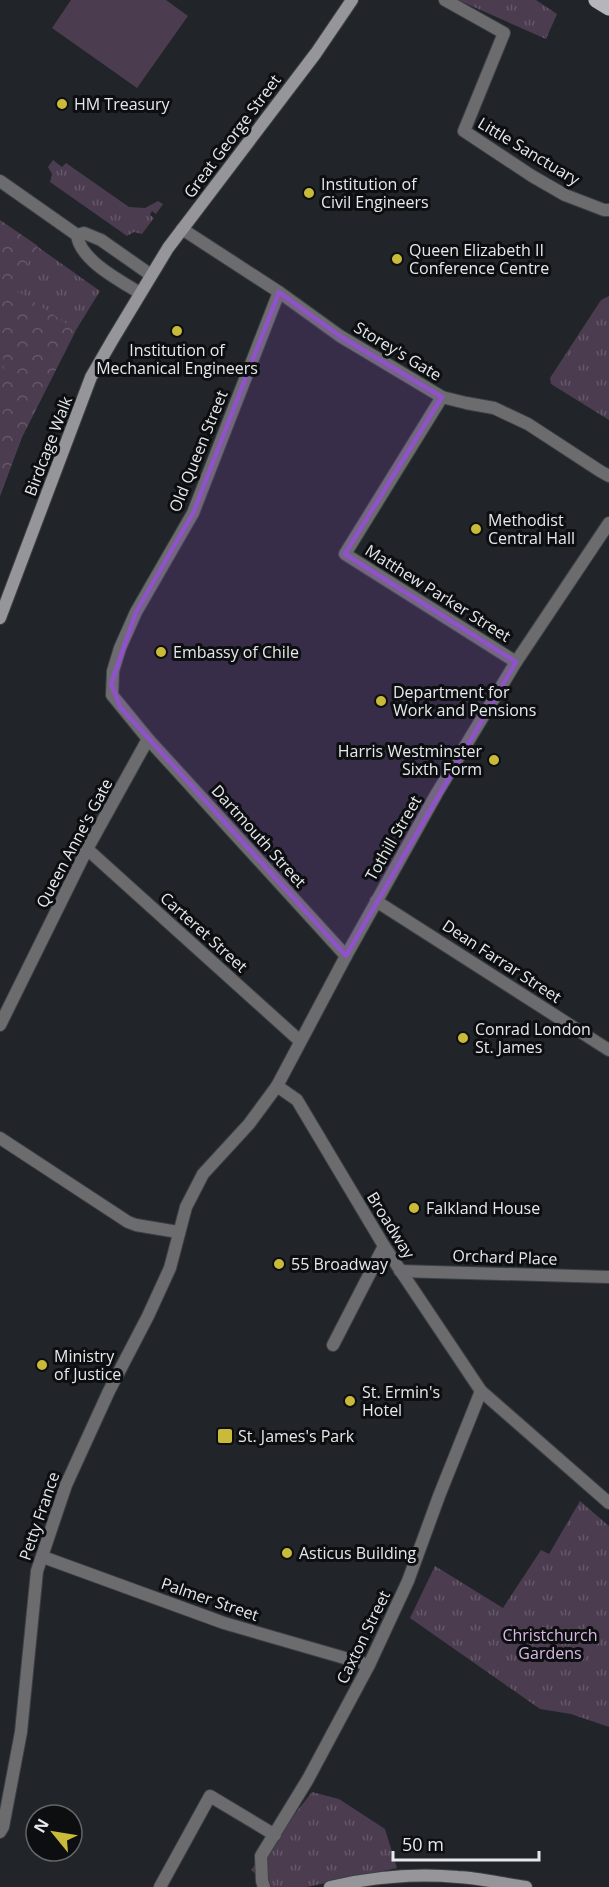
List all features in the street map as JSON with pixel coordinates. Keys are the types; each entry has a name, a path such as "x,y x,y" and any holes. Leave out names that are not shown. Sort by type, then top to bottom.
{"main road":[{"path":"596,0 609,8"}],"street":[{"name":"Great George Street","path":"140,293 182,229 316,53 352,0"},
{"name":"Little Sanctuary","path":"445,0 504,33 464,131 565,195 609,210"},
{"path":"0,181 77,235 78,242 86,255 140,293"},
{"name":"Storey's Gate","path":"182,229 279,292 340,336 442,397 466,404 494,408 519,420 609,476"},
{"path":"77,235 84,233 101,240 151,275"},
{"name":"Old Queen Street","path":"148,739 112,695 112,671 136,612 193,513 279,292"},
{"name":"Birdcage Walk","path":"0,618 91,377 140,293"},
{"name":"Matthew Parker Street","path":"442,397 345,554 516,662"},
{"name":"Tothill Street","path":"277,1086 376,901 443,784 516,662 609,523"},
{"name":"Queen Anne's Gate","path":"0,1025 87,849 148,739"},
{"name":"Dartmouth Street","path":"148,739 346,956"},
{"name":"Carteret Street","path":"87,849 300,1041"},
{"name":"Dean Farrar Street","path":"376,901 609,1050"},
{"path":"0,1138 128,1222 178,1232 186,1207 203,1173 249,1124 277,1086"},
{"name":"Broadway","path":"277,1086 297,1100 384,1246 482,1391 609,1503"},
{"name":"Petty France","path":"0,1832 3,1827 21,1732 37,1571 66,1485 109,1391 170,1268 178,1232"},
{"path":"333,1345 384,1246"},
{"name":"Orchard Place","path":"400,1271 609,1277"},
{"name":"Caxton Street","path":"264,1887 261,1856 308,1779 369,1665 408,1581 439,1496 482,1391"},
{"name":"Palmer Street","path":"43,1557 224,1623 369,1665"},
{"path":"160,1887 210,1796 275,1835"},
{"path":"330,1887 360,1880 411,1875 457,1882 526,1887"}],"highlighted area":[{"path":"279,292 340,336 442,397 345,554 516,662 346,956 120,707 111,684 136,612 193,513"}],"green space":[{"path":"71,0 166,0 188,16 137,88 52,28"},
{"path":"458,0 536,0 557,14 546,39"},
{"path":"53,160 62,167 66,163 129,207 145,208 158,201 163,204 156,214 152,211 150,215 154,218 142,234 134,232 127,236 50,182 52,174 48,167"},
{"path":"0,220 100,291 76,330 22,437 0,496"},
{"path":"0,220 38,246 13,288 76,330 22,437 0,496 0,395 4,365 0,331"},
{"path":"609,296 609,420 551,384 550,378 601,300"},
{"name":"Christchurch Gardens","path":"580,1501 609,1526 609,1727 571,1714 540,1709 410,1618 435,1566 503,1608 541,1550 549,1554"},
{"path":"312,1792 339,1799 385,1829 397,1868 307,1887 272,1887 251,1870"}],"place":[{"name":"HM Treasury","path":"62,104"},
{"name":"Institution of Civil Engineers","path":"309,193"},
{"name":"Queen Elizabeth II Conference Centre","path":"397,259"},
{"name":"Institution of Mechanical Engineers","path":"177,331"},
{"name":"Methodist Central Hall","path":"476,529"},
{"name":"Embassy of Chile","path":"161,652"},
{"name":"Department for Work and Pensions","path":"381,701"},
{"name":"Harris Westminster Sixth Form","path":"494,760"},
{"name":"Conrad London St. James","path":"463,1038"},
{"name":"Falkland House","path":"414,1208"},
{"name":"55 Broadway","path":"279,1264"},
{"name":"Ministry of Justice","path":"42,1365"},
{"name":"St. Ermin's Hotel","path":"350,1401"},
{"name":"St. James's Park","path":"225,1436"},
{"name":"Asticus Building","path":"287,1553"}]}
